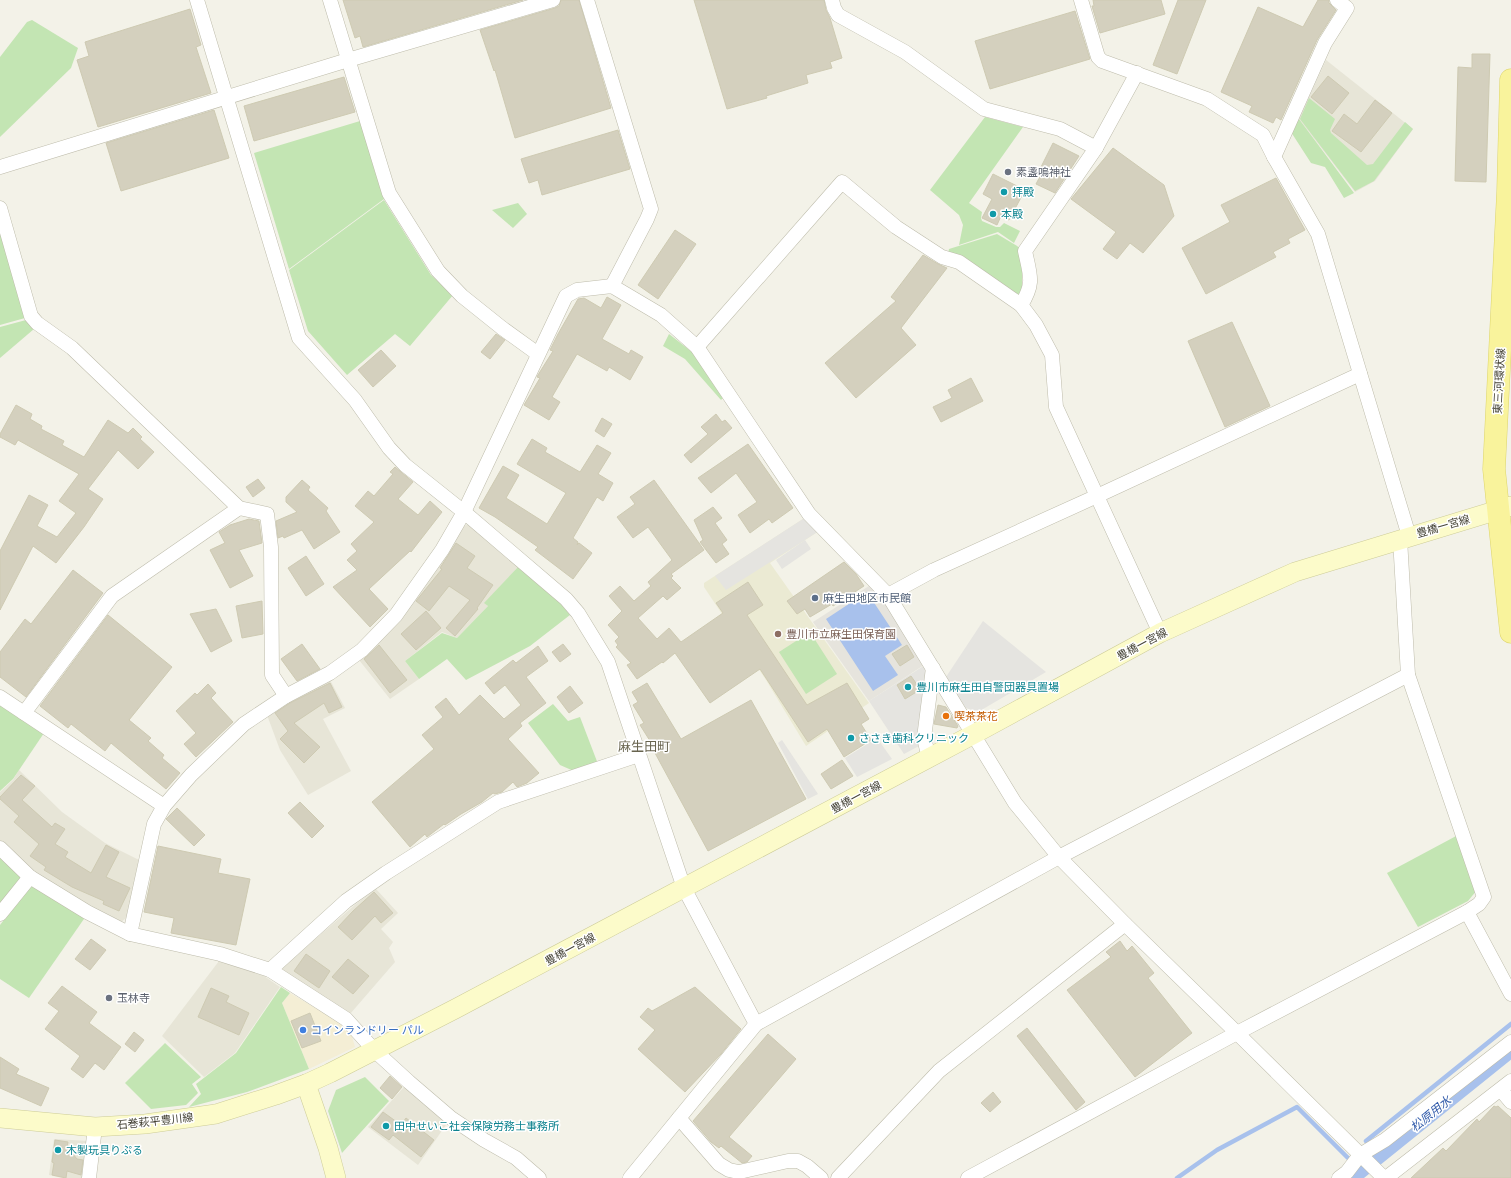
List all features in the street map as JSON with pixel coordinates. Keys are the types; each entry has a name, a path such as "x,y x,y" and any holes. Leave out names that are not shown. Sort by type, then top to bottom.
{"main road":[{"name":"東三河環状線","path":"1511,80 1508,192 1494,469 1505,507 1511,632"},
{"name":"豊橋一宮線","path":"306,1084 375,1050 684,888 1160,634 1295,572 1505,507"},
{"name":"石巻萩平豊川線","path":"0,1118 95,1127 145,1124 216,1114 306,1084"},
{"path":"306,1084 328,1148 336,1178"}],"street":[{"path":"197,0 299,338 355,400 389,448 405,465 464,512 566,599 578,613 608,662 684,888 756,1024"},
{"path":"330,0 389,193 438,271 462,296 538,354"},
{"path":"0,167 348,60 554,0"},
{"path":"587,0 651,209 612,286"},
{"path":"832,0 838,15 905,52 984,109 1060,130 1096,148"},
{"path":"972,1177 1237,1032 1467,912 1479,904 1484,897 1408,675 1405,537 1360,374 1318,234 1263,135 1207,99 1102,61 1098,57 1081,0"},
{"path":"1274,157 1325,43 1347,8 1337,0"},
{"path":"1021,305 1028,295 1031,283 1025,252 1096,148 1137,73"},
{"path":"697,346 842,182 896,227 942,257 959,262 1021,305 1036,325 1052,355 1056,407 1160,634"},
{"path":"0,208 31,316 72,348 239,508 267,514 271,546 272,675 286,696"},
{"path":"130,934 154,824 164,806 191,775 244,724 286,696 330,673 362,650 396,615 442,550 464,512 566,296 577,290 612,286 661,315 697,346 809,514 888,595 1015,803 1059,857 1124,924 1237,1032 1382,1176 1506,1086 1511,1102"},
{"path":"888,595 934,570 1360,374"},
{"path":"24,713 112,596 239,508"},
{"path":"929,758 924,738 933,668"},
{"path":"630,1178 756,1024 1059,857 1408,675"},
{"path":"0,697 164,806"},
{"path":"270,970 346,900 498,802 639,755"},
{"path":"0,848 30,877 87,912 130,934 220,954 270,970 346,1019 375,1050 451,1118 484,1140 516,1158 539,1178"},
{"path":"0,914 30,877"},
{"path":"1467,912 1511,994"},
{"path":"838,1178 939,1071 1124,924"},
{"path":"1339,1178 1385,1140 1511,1042"},
{"path":"678,1118 719,1164 729,1170 740,1172 788,1161 798,1162 807,1166 821,1178"},
{"path":"89,1178 95,1127"}],"shaded area":[{"path":"1326,60 1413,129 1375,181 1355,192 1299,119"},
{"name":"豊川市立麻生田保育園","path":"806,517 819,531 770,563 869,703 806,746 766,680 704,587 704,583"},
{"path":"806,517 819,531 726,590 715,576"},
{"path":"469,524 518,567 485,603 488,606 457,638 442,632 405,661 419,679 390,699 359,660 413,603 464,526"},
{"path":"805,540 811,549 782,569 776,560"},
{"path":"869,586 885,602 924,665 869,701 813,622"},
{"path":"983,621 1046,672 978,712 966,708 946,677"},
{"path":"925,665 926,674 919,746 904,754 869,701"},
{"path":"330,680 345,708 323,719 351,771 308,795 280,750 267,715 288,701"},
{"path":"877,738 892,759 857,777 845,758"},
{"path":"782,740 818,794 808,799 778,743"},
{"path":"19,770 62,812 105,843 139,860 127,917 120,923 33,874 0,842 0,792 13,780"},
{"path":"376,889 398,913 381,929 393,942 389,948 395,962 350,1014 283,971 283,967 356,904"},
{"path":"219,961 264,976 280,987 235,1053 204,1077 162,1036"},
{"path":"290,993 334,1019 351,1033 355,1047 309,1069 282,1003"},
{"path":"404,1087 448,1122 418,1165 368,1127"},
{"path":"54,1139 89,1141 84,1178 62,1178 49,1175"}],"green space":[{"path":"32,20 78,48 71,68 0,137 0,57 27,22"},
{"path":"1309,98 1335,119 1330,130 1331,133 1367,165 1373,164 1405,122 1413,129 1374,181 1355,191 1300,119"},
{"path":"985,117 1023,127 969,203 982,212 982,221 996,227 1000,227 1004,223 1020,231 1014,243 998,232 959,245 963,225 959,215 930,190"},
{"path":"1299,119 1354,193 1344,198 1325,167 1311,163 1291,132"},
{"path":"360,121 384,199 289,269 254,153"},
{"path":"384,200 431,275 453,295 410,346 395,334 347,375 308,331 289,270"},
{"path":"518,203 527,214 513,228 492,210"},
{"path":"0,229 25,318 0,325"},
{"path":"997,234 1022,249 1022,295 1019,298 948,253 949,249"},
{"path":"26,320 34,329 0,358 0,327"},
{"path":"669,334 692,352 723,398 721,400 685,359 663,346"},
{"path":"518,567 561,604 570,615 530,646 466,680 447,659 419,679 405,661 442,633 457,638 488,606 484,603"},
{"path":"810,632 837,674 806,694 779,652"},
{"path":"0,704 44,733 13,779 0,791"},
{"path":"553,704 568,721 580,717 598,764 576,772 560,765 528,723"},
{"path":"1458,835 1477,890 1468,901 1418,927 1387,873"},
{"path":"0,855 23,876 0,904"},
{"path":"32,884 86,916 29,998 0,979 0,925"},
{"path":"281,987 290,993 282,1003 309,1069 247,1092 189,1107 201,1094 196,1084 236,1053"},
{"path":"165,1043 201,1077 192,1084 198,1093 186,1105 151,1109 125,1083"},
{"path":"365,1077 389,1101 342,1153 328,1111 336,1090"}],"water":[{"path":"867,592 902,645 885,656 898,675 873,691 826,619"}],"building":[{"path":"343,0 523,0 363,47 360,36 355,38"},
{"path":"561,0 579,0 611,108 515,138 495,70 494,71 480,30 555,8 559,6"},
{"path":"694,0 824,0 842,58 830,62 832,68 806,75 808,83 766,96 767,98 727,109"},
{"path":"1093,0 1161,0 1165,14 1100,33 1092,6 1094,6"},
{"path":"1178,0 1206,0 1177,74 1153,65"},
{"path":"1318,0 1329,0 1329,3 1336,10 1317,40 1281,120 1276,117 1273,123 1249,112 1252,106 1221,92 1258,7 1303,27"},
{"path":"190,9 201,45 196,47 211,93 98,127 77,60 89,56 85,42"},
{"path":"1075,11 1090,59 990,89 975,41"},
{"path":"1472,54 1490,54 1486,182 1455,181 1458,67 1472,68"},
{"path":"1328,76 1349,93 1332,114 1311,97"},
{"path":"344,77 355,112 254,141 244,106"},
{"path":"1375,100 1392,113 1361,152 1332,131 1344,114 1357,124"},
{"path":"214,110 229,158 121,191 106,143"},
{"path":"618,130 630,169 542,195 538,180 529,183 521,159"},
{"path":"1053,143 1079,156 1055,193 1036,184 1043,171 1040,169"},
{"path":"1113,148 1164,185 1174,216 1143,253 1130,243 1117,259 1103,249 1116,232 1071,199"},
{"name":"拝殿","path":"993,174 1025,190 1009,220 1001,216 997,225 982,218 992,199 983,194"},
{"path":"1276,178 1305,230 1288,239 1290,243 1273,252 1276,257 1206,294 1182,248 1230,222 1221,205"},
{"path":"675,230 696,244 658,299 638,285"},
{"path":"923,255 947,268 901,328 916,345 856,398 825,363 896,301 891,297"},
{"path":"607,297 621,305 602,339 629,354 631,350 643,357 630,380 609,367 607,371 577,354 552,397 560,402 549,420 524,405 540,378 537,377 553,351 550,350 578,299 584,298 601,308"},
{"path":"1232,322 1270,406 1225,427 1188,341"},
{"path":"496,334 505,340 490,359 481,352"},
{"path":"381,350 396,366 373,387 358,370"},
{"path":"971,378 983,401 941,422 933,407 952,398 948,390"},
{"path":"16,405 32,414 30,419 42,426 41,429 64,441 62,445 84,457 108,420 128,433 133,428 142,437 140,439 154,452 138,469 118,450 88,489 103,499 84,527 56,563 33,546 0,610 0,551 29,495 48,505 37,526 57,537 76,513 59,501 79,474 18,440 15,445 0,437 0,434"},
{"path":"716,414 722,422 725,420 732,428 691,463 684,455 708,434 701,427"},
{"path":"602,418 612,424 604,437 595,431"},
{"path":"532,439 547,448 545,452 580,472 597,445 611,453 598,474 613,483 603,501 597,497 573,538 578,542 577,545 579,543 592,553 573,579 535,550 538,547 495,517 479,508 503,466 519,475 506,498 547,524 566,493 517,464"},
{"path":"748,444 793,508 772,523 769,519 750,533 738,515 757,502 736,473 711,493 698,478"},
{"path":"395,467 413,482 398,499 418,515 430,501 442,512 411,552 410,551 369,589 388,609 370,627 333,587 357,570 347,560 357,551 351,544 374,522 355,506 368,491 374,496 393,474 390,472"},
{"path":"258,479 265,488 253,497 246,487"},
{"path":"302,480 310,487 308,490 328,508 326,511 340,532 314,549 302,530 284,538 283,536 278,538 276,521 297,512 286,502 286,497"},
{"path":"654,480 704,550 671,574 673,576 671,578 681,588 667,600 663,596 638,618 657,639 669,628 681,642 723,613 716,603 748,582 763,605 747,615 807,705 847,683 869,719 861,724 871,740 844,757 827,729 808,742 760,669 710,703 675,653 663,663 662,662 637,679 627,665 631,663 616,647 618,645 615,641 619,637 608,625 622,611 609,596 620,586 634,601 651,586 648,582 672,560 648,527 633,538 617,517 635,504 630,497"},
{"path":"713,507 722,518 715,523 727,540 722,544 729,554 716,563 700,542 703,540 694,520"},
{"path":"249,519 259,521 262,543 239,550 253,576 230,588 210,550 225,543 219,532 230,525"},
{"path":"456,543 475,556 467,568 493,585 477,608 478,609 455,636 446,628 470,600 449,586 429,611 416,601 442,569 440,568"},
{"path":"306,556 324,584 306,596 288,568"},
{"path":"844,562 856,574 864,586 833,606 832,604 810,617 805,609 797,614 787,601"},
{"path":"73,570 103,593 26,697 0,677 0,652 25,619 31,624"},
{"path":"262,601 263,634 242,638 236,606"},
{"path":"216,609 232,641 211,652 190,614"},
{"path":"426,611 441,628 416,650 401,634"},
{"path":"108,615 172,667 129,720 151,738 148,741 164,755 162,758 180,773 166,789 111,743 105,751 71,724 68,728 40,706"},
{"path":"302,644 320,669 297,681 281,659"},
{"path":"563,644 571,654 560,662 552,652"},
{"path":"379,645 407,680 390,693 364,659"},
{"path":"907,645 914,657 900,666 892,654"},
{"path":"538,646 548,661 526,677 546,703 520,723 522,726 508,739 539,773 527,783 517,787 513,782 502,792 495,794 493,793 482,802 445,825 444,824 427,837 425,834 410,847 372,802 434,749 422,735 443,717 435,707 446,698 459,715 480,695 504,719 521,705 505,685 494,694 485,683 513,660 516,663"},
{"name":"豊川市麻生田自警団器具置場","path":"911,676 918,686 918,691 905,699 897,685"},
{"path":"330,683 342,707 329,713 324,703 294,723 320,747 304,763 280,739 288,731 275,713 290,703"},
{"path":"647,683 681,739 751,700 806,799 708,851 655,753 657,752 640,725 644,723 633,705 638,702 632,692"},
{"path":"208,684 216,693 211,698 233,722 196,757 184,744 196,733 176,711 195,693 197,695"},
{"path":"570,686 583,703 569,713 557,697"},
{"name":"喫茶茶花","path":"938,705 946,707 958,726 957,728 934,724"},
{"path":"842,760 853,776 831,789 821,774"},
{"path":"21,775 35,786 22,800 52,827 55,823 65,829 55,844 68,852 65,857 91,873 106,845 119,852 106,877 130,888 119,911 103,904 104,901 72,887 44,870 46,867 30,856 39,844 14,822 19,816 0,799 0,797"},
{"path":"300,802 324,826 312,838 288,813"},
{"path":"177,808 205,835 194,846 166,819"},
{"path":"158,846 221,859 218,873 250,879 236,945 171,933 174,918 144,912"},
{"path":"374,892 393,913 381,923 375,916 352,940 338,927"},
{"path":"91,939 106,950 90,970 75,959"},
{"path":"1120,941 1127,951 1132,946 1154,973 1148,978 1192,1033 1135,1077 1067,990 1111,957 1106,952"},
{"path":"306,954 330,971 319,988 294,971"},
{"path":"348,959 369,976 353,994 332,977"},
{"path":"62,986 97,1012 89,1023 121,1047 104,1070 95,1063 83,1078 71,1069 80,1056 45,1029 59,1011 48,1003"},
{"path":"695,987 741,1029 721,1054 685,1092 638,1049 655,1030 640,1017 648,1008 652,1011"},
{"path":"211,988 229,996 226,1002 249,1013 239,1035 198,1017"},
{"path":"310,1013 321,1041 302,1048 291,1021"},
{"path":"1027,1028 1085,1102 1076,1110 1017,1036"},
{"path":"134,1032 144,1040 135,1052 125,1044"},
{"path":"768,1034 796,1059 729,1137 752,1156 747,1162 742,1163 721,1146 719,1148 711,1142 693,1121"},
{"path":"0,1057 19,1069 16,1074 49,1088 41,1106 0,1088"},
{"path":"390,1076 402,1087 392,1099 380,1088"},
{"path":"993,1092 1001,1102 990,1112 981,1103"},
{"path":"1494,1106 1498,1106 1511,1118 1511,1178 1411,1178 1443,1148 1446,1151 1477,1119 1479,1122"},
{"path":"383,1112 401,1125 406,1118 434,1140 421,1157 393,1135 389,1140 371,1127"},
{"path":"55,1140 68,1142 67,1147 77,1159 83,1160 81,1175 67,1171 66,1178 52,1175"}],"waterway":[{"path":"1366,1141 1511,1024"},
{"name":"松原用水","path":"1352,1178 1505,1055"},
{"path":"1177,1178 1217,1150 1297,1107 1348,1158"}],"place":[{"name":"素盞嗚神社","path":"1008,172"},
{"name":"拝殿","path":"1004,192"},
{"name":"本殿","path":"993,214"},
{"name":"麻生田地区市民館","path":"815,598"},
{"name":"豊川市立麻生田保育園","path":"778,634"},
{"name":"豊川市麻生田自警団器具置場","path":"908,687"},
{"name":"喫茶茶花","path":"946,716"},
{"name":"ささき歯科クリニック","path":"851,738"},
{"name":"玉林寺","path":"109,998"},
{"name":"コインランドリー パル","path":"303,1030"},
{"name":"田中せいこ社会保険労務士事務所","path":"386,1126"},
{"name":"木製玩具りぷる","path":"58,1150"}],"district":[{"name":"麻生田町","path":"644,746"}]}
